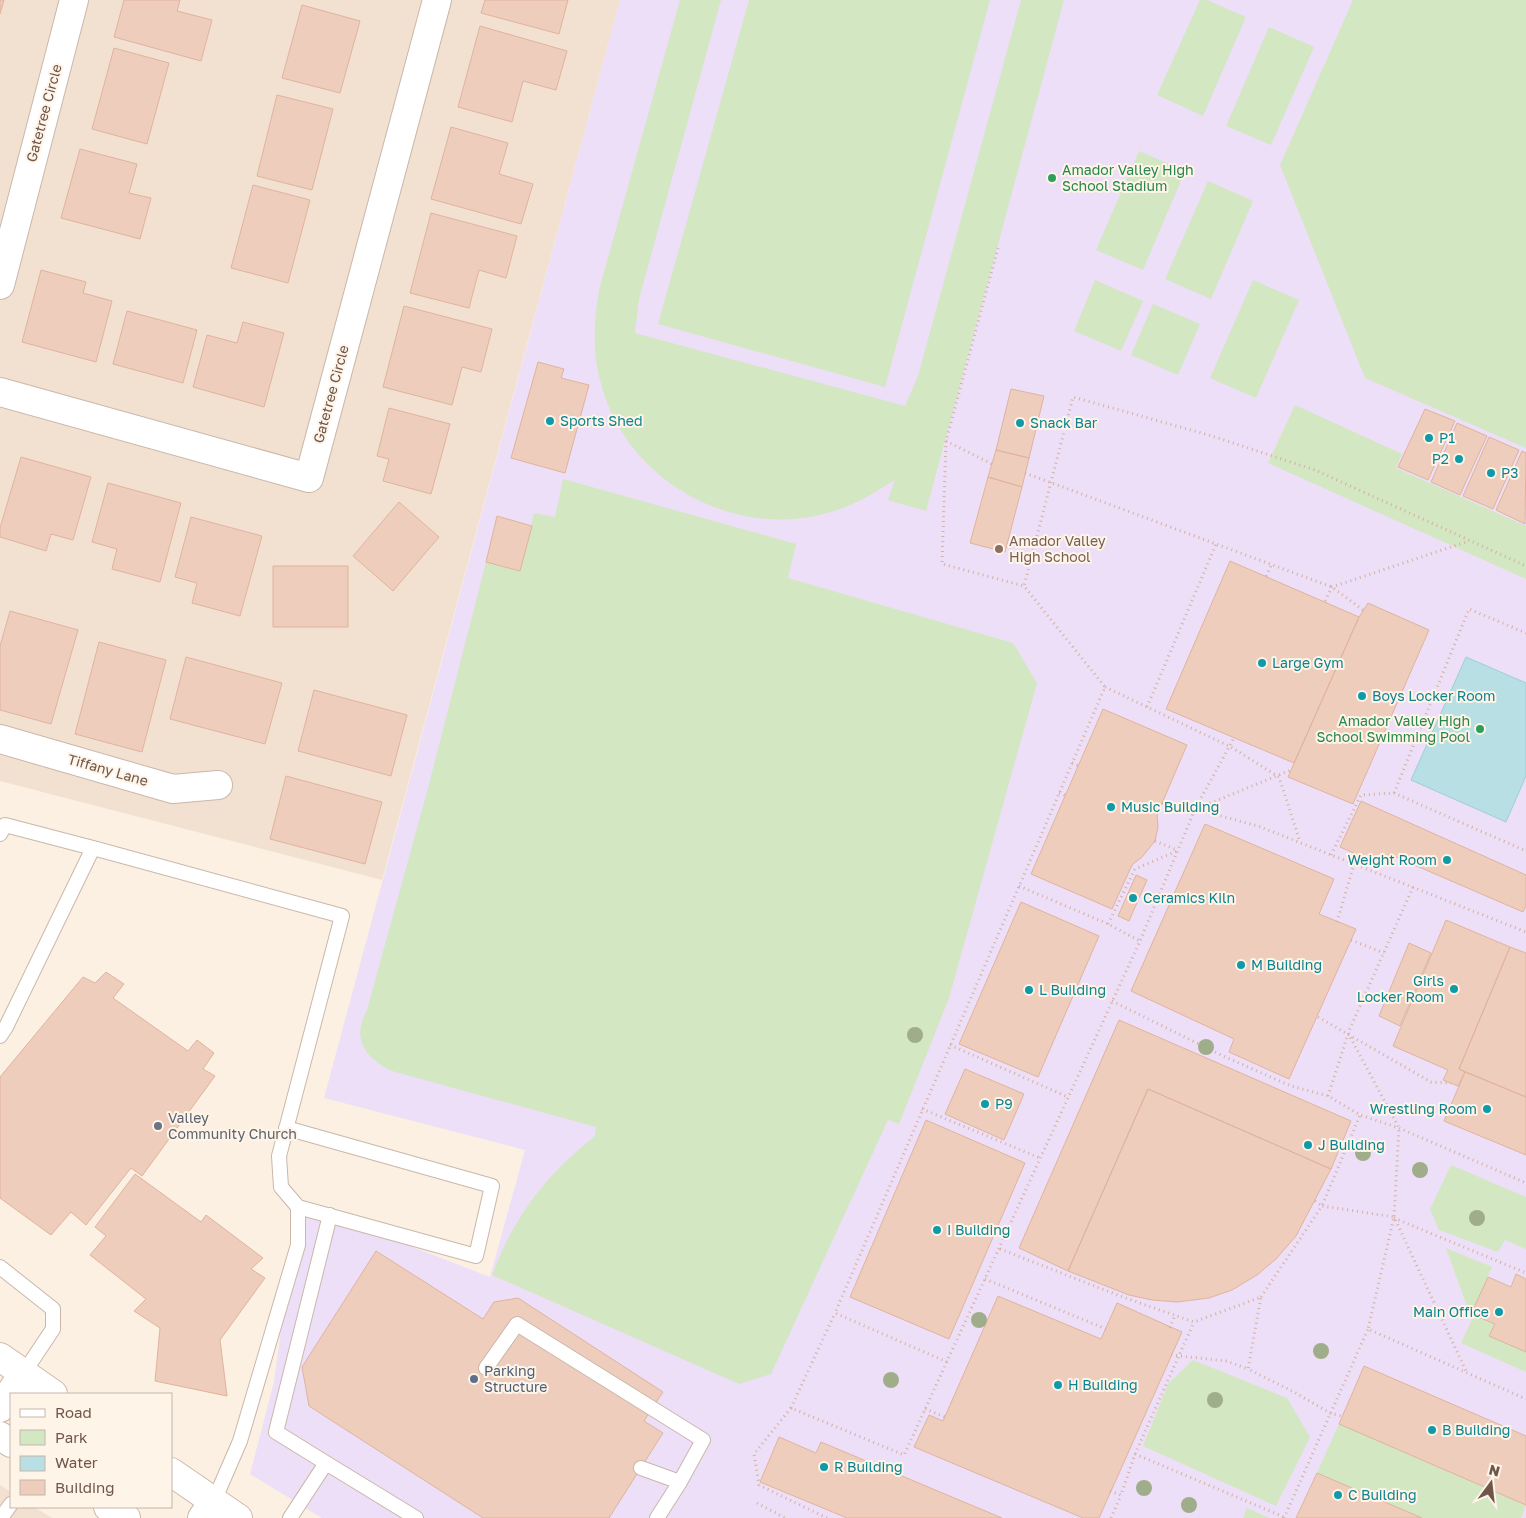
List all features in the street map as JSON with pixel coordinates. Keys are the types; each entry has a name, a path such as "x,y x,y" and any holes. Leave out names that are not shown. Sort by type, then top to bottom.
{"street":[{"name":"Gatetree Circle","path":"0,285 74,0"},
{"name":"Gatetree Circle","path":"0,392 309,478 437,0"},
{"name":"Tiffany Lane","path":"0,739 173,788 218,785"},
{"path":"0,1357 52,1393"},
{"path":"10,1393 23,1374"},
{"path":"0,1408 10,1393"},
{"path":"172,1473 208,1509 238,1518"},
{"path":"110,1508 126,1518"}],"lane":[{"path":"0,834 5,825 342,916 278,1156 281,1187 298,1207 476,1256 492,1186 286,1128"},
{"path":"0,1036 93,848"},
{"path":"208,1509 240,1441 298,1245 298,1207"},
{"path":"330,1215 276,1432 416,1518"},
{"path":"0,1267 53,1309 53,1329 23,1374"},
{"path":"486,1368 517,1324 703,1440 680,1482 657,1518"},
{"path":"290,1518 326,1463"},
{"path":"641,1468 680,1482"},
{"path":"1,1518 10,1505"}],"path":[{"path":"998,248 946,441 942,564 1024,586 1106,687 1230,747 1279,777 1300,843"},
{"path":"1024,586 1073,398 1212,436 1315,470 1526,566"},
{"path":"946,441 992,464"},
{"path":"1025,473 1332,587 1363,610"},
{"path":"1324,601 1332,587 1470,540"},
{"path":"1147,707 1216,544"},
{"path":"1266,576 1272,564"},
{"path":"1394,793 1469,610 1526,633"},
{"path":"827,1518 758,1485 754,1454 791,1408 835,1313 1106,687"},
{"path":"791,1408 904,1455 1140,941 1195,809 1234,738"},
{"path":"1072,763 1079,766"},
{"path":"1195,809 1279,777 1291,770"},
{"path":"1059,793 1067,796"},
{"path":"1331,855 1361,795 1394,793 1526,851"},
{"path":"1162,803 1195,809 1258,826 1526,932"},
{"path":"1155,841 1178,851"},
{"path":"1108,924 1135,869 1178,851"},
{"path":"1337,922 1354,864"},
{"path":"1128,871 1133,873"},
{"path":"1019,886 1108,924 1140,941"},
{"path":"1328,1096 1348,1033 1412,887"},
{"path":"1351,940 1384,953"},
{"path":"1112,1001 1291,1086 1328,1096 1360,1115 1399,1128 1526,1183"},
{"path":"1318,1017 1431,1082 1451,1083"},
{"path":"1135,1454 1284,1518 1368,1329 1394,1217 1399,1128 1348,1033"},
{"path":"950,1045 1068,1097"},
{"path":"1271,1077 1272,1072"},
{"path":"922,1109 1040,1158"},
{"path":"1248,1369 1261,1297 1322,1206 1360,1115"},
{"path":"1315,1201 1322,1206 1394,1217 1526,1273"},
{"path":"1394,1217 1467,1373"},
{"path":"1000,1248 1194,1322 1261,1297"},
{"path":"985,1279 1106,1329"},
{"path":"835,1313 946,1362"},
{"path":"1170,1328 1175,1315"},
{"path":"1111,1518 1135,1454 1194,1322"},
{"path":"1368,1329 1526,1399"},
{"path":"1172,1355 1226,1361 1248,1369 1330,1413 1342,1416"},
{"path":"926,1409 945,1417"},
{"path":"1110,1492 1121,1495"},
{"path":"757,1503 785,1518"}],"shaded area":[{"path":"0,0 620,0 382,880 0,781"},
{"name":"Amador Valley High School","path":"620,0 1526,0 1526,1518 322,1518 250,1474 274,1382 298,1207 330,1215 490,1277 525,1150 324,1098"},
{"path":"0,1485 10,1491 10,1508 36,1508 52,1518 0,1518"}],"green space":[{"path":"680,0 721,0 639,299 635,333 905,406 918,376 1021,0 1064,0 926,511 888,500 895,480 850,505 834,511 797,519 759,518 723,510 689,495 659,474 633,448 613,416 597,369 595,324 599,290"},
{"path":"749,0 990,0 885,387 658,324"},
{"path":"1200,0 1207,0 1246,17 1203,116 1157,95"},
{"path":"1353,0 1526,0 1526,448 1365,378 1280,165"},
{"path":"1269,27 1314,47 1271,145 1226,126"},
{"path":"1139,151 1185,171 1143,270 1096,250"},
{"path":"1208,181 1253,201 1211,299 1165,279"},
{"path":"1095,280 1143,301 1121,351 1074,331"},
{"path":"1253,280 1299,300 1256,398 1210,378"},
{"path":"1153,304 1200,324 1178,375 1131,355"},
{"path":"1295,405 1402,454 1396,468 1526,526 1526,579 1268,463"},
{"path":"563,479 796,544 788,578 1013,643 1037,683 949,998 899,1124 888,1120 771,1374 739,1384 492,1275 511,1234 533,1198 561,1166 595,1136 596,1127 392,1071 368,1054 361,1039 362,1020 367,1010 428,788 486,562 520,571 534,513 555,517"},
{"path":"1451,1165 1526,1197 1526,1249 1505,1240 1498,1252 1439,1230 1430,1209"},
{"path":"1446,1248 1492,1267 1473,1310 1468,1309"},
{"path":"1474,1315 1495,1324 1489,1336 1526,1352 1526,1372 1461,1343"},
{"path":"1193,1360 1287,1398 1310,1437 1276,1506 1143,1446 1168,1384"},
{"path":"1339,1424 1526,1505 1521,1518 1422,1518 1317,1473"},
{"path":"1247,1508 1269,1518 1243,1518"}],"water":[{"name":"Amador Valley High School Swimming Pool","path":"1466,657 1526,683 1526,776 1506,822 1411,780"}],"building":[{"path":"0,0 4,0 0,14"},
{"path":"124,0 180,0 177,11 212,20 201,61 114,37"},
{"path":"485,0 568,0 559,34 481,13"},
{"path":"302,5 360,21 340,93 282,78"},
{"path":"480,26 567,51 556,90 523,81 512,122 458,107"},
{"path":"114,48 169,63 147,144 92,129"},
{"path":"277,95 333,109 312,190 257,176"},
{"path":"451,127 508,143 499,174 533,184 521,224 431,199"},
{"path":"80,149 137,164 129,193 151,198 140,239 61,218"},
{"path":"253,185 310,200 288,283 231,268"},
{"path":"431,213 517,236 506,278 479,270 469,308 410,293"},
{"path":"41,270 86,282 83,293 112,301 96,362 22,342"},
{"path":"404,306 492,329 481,372 462,367 452,405 383,387"},
{"path":"127,311 197,330 183,383 113,364"},
{"path":"243,322 284,333 264,407 193,387 207,335 237,343"},
{"name":"Sports Shed","path":"538,362 564,369 561,378 589,385 565,473 511,458"},
{"name":"Snack Bar","path":"1011,389 1044,396 1029,458 996,450"},
{"path":"389,408 450,424 431,494 383,481 389,459 377,456"},
{"name":"P1","path":"1425,409 1455,421 1428,480 1398,467"},
{"name":"P2","path":"1457,423 1487,436 1460,495 1431,482"},
{"name":"P3","path":"1489,437 1519,450 1493,509 1463,496"},
{"path":"996,450 1029,458 1022,487 988,477"},
{"path":"1522,451 1526,453 1525,524 1496,510"},
{"path":"21,457 91,477 73,540 51,534 46,551 0,537 0,528"},
{"path":"988,477 1022,487 1005,552 970,543"},
{"path":"108,483 181,503 160,582 112,569 117,549 92,542"},
{"path":"399,502 439,537 393,591 353,556"},
{"path":"497,516 532,526 520,571 486,562"},
{"path":"191,517 262,536 240,616 192,603 197,583 175,577"},
{"name":"Large Gym","path":"1230,561 1359,617 1294,763 1166,709"},
{"path":"273,566 348,566 348,627 273,627"},
{"name":"Boys Locker Room","path":"1368,603 1429,630 1353,804 1288,777 1359,617"},
{"path":"10,611 78,630 51,724 0,710 0,646"},
{"path":"99,642 166,660 142,752 75,734"},
{"path":"186,657 282,683 265,744 170,719"},
{"path":"314,690 407,715 391,776 298,751"},
{"name":"Music Building","path":"1103,709 1187,745 1157,815 1158,827 1155,841 1142,857 1132,865 1112,909 1031,874"},
{"path":"286,776 382,802 365,864 270,839"},
{"name":"Weight Room","path":"1361,801 1526,875 1526,906 1523,912 1389,854 1384,866 1340,847"},
{"name":"M Building","path":"1205,824 1334,879 1319,914 1356,929 1289,1079 1229,1052 1234,1039 1131,991"},
{"name":"Ceramics Kiln","path":"1136,875 1147,880 1129,921 1118,916"},
{"name":"L Building","path":"1021,902 1099,936 1038,1077 959,1044"},
{"name":"Girls Locker Room","path":"1446,920 1510,947 1459,1069 1465,1072 1458,1086 1443,1080 1448,1070 1393,1046"},
{"path":"1409,943 1431,953 1400,1026 1379,1016"},
{"path":"1510,947 1526,953 1526,1097 1459,1069"},
{"path":"106,972 124,984 113,998 188,1051 197,1040 214,1053 203,1069 215,1076 142,1176 131,1168 86,1225 71,1212 51,1235 0,1198 0,1077 83,977 95,983"},
{"name":"J Building","path":"1119,1020 1351,1121 1331,1169 1148,1089 1068,1271 1019,1248"},
{"name":"P9","path":"965,1069 1024,1094 1004,1140 945,1114"},
{"name":"Wrestling Room","path":"1465,1072 1526,1097 1526,1155 1444,1121"},
{"path":"1148,1089 1331,1169 1296,1236 1276,1259 1257,1275 1232,1290 1209,1298 1177,1302 1152,1300 1129,1295 1068,1271"},
{"name":"I Building","path":"926,1120 1025,1163 949,1339 850,1297"},
{"path":"135,1174 201,1222 206,1215 263,1258 251,1269 265,1278 220,1340 227,1396 155,1381 160,1328 134,1311 146,1299 90,1255 106,1236 95,1227"},
{"name":"Parking Structure","path":"376,1251 483,1319 494,1302 518,1298 663,1392 644,1421 663,1433 609,1518 483,1518 309,1406 302,1367"},
{"name":"Main Office","path":"1516,1274 1526,1279 1526,1352 1489,1336 1495,1324 1471,1314 1488,1277 1511,1287"},
{"name":"H Building","path":"998,1296 1101,1339 1117,1303 1182,1332 1099,1518 1083,1518 914,1447 929,1415 943,1421"},
{"name":"B Building","path":"1364,1366 1526,1436 1526,1505 1339,1424"},
{"name":"R Building","path":"779,1437 816,1453 821,1442 1002,1518 847,1518 760,1482"},
{"name":"C Building","path":"1317,1473 1422,1518 1296,1518"}],"place":[{"name":"Amador Valley High School Stadium","path":"1052,178"},
{"name":"Sports Shed","path":"550,421"},
{"name":"Snack Bar","path":"1020,423"},
{"name":"P1","path":"1429,438"},
{"name":"P2","path":"1459,459"},
{"name":"P3","path":"1491,473"},
{"name":"Amador Valley High School","path":"999,549"},
{"name":"Large Gym","path":"1262,663"},
{"name":"Boys Locker Room","path":"1362,696"},
{"name":"Amador Valley High School Swimming Pool","path":"1480,729"},
{"name":"Music Building","path":"1111,807"},
{"name":"Weight Room","path":"1447,860"},
{"name":"Ceramics Kiln","path":"1133,898"},
{"name":"M Building","path":"1241,965"},
{"name":"Girls Locker Room","path":"1454,989"},
{"name":"L Building","path":"1029,990"},
{"name":"P9","path":"985,1104"},
{"name":"Wrestling Room","path":"1487,1109"},
{"name":"Valley Community Church","path":"158,1126"},
{"name":"J Building","path":"1308,1145"},
{"name":"I Building","path":"937,1230"},
{"name":"Main Office","path":"1499,1312"},
{"name":"Parking Structure","path":"474,1379"},
{"name":"H Building","path":"1058,1385"},
{"name":"B Building","path":"1432,1430"},
{"name":"R Building","path":"824,1467"},
{"name":"C Building","path":"1338,1495"}]}
